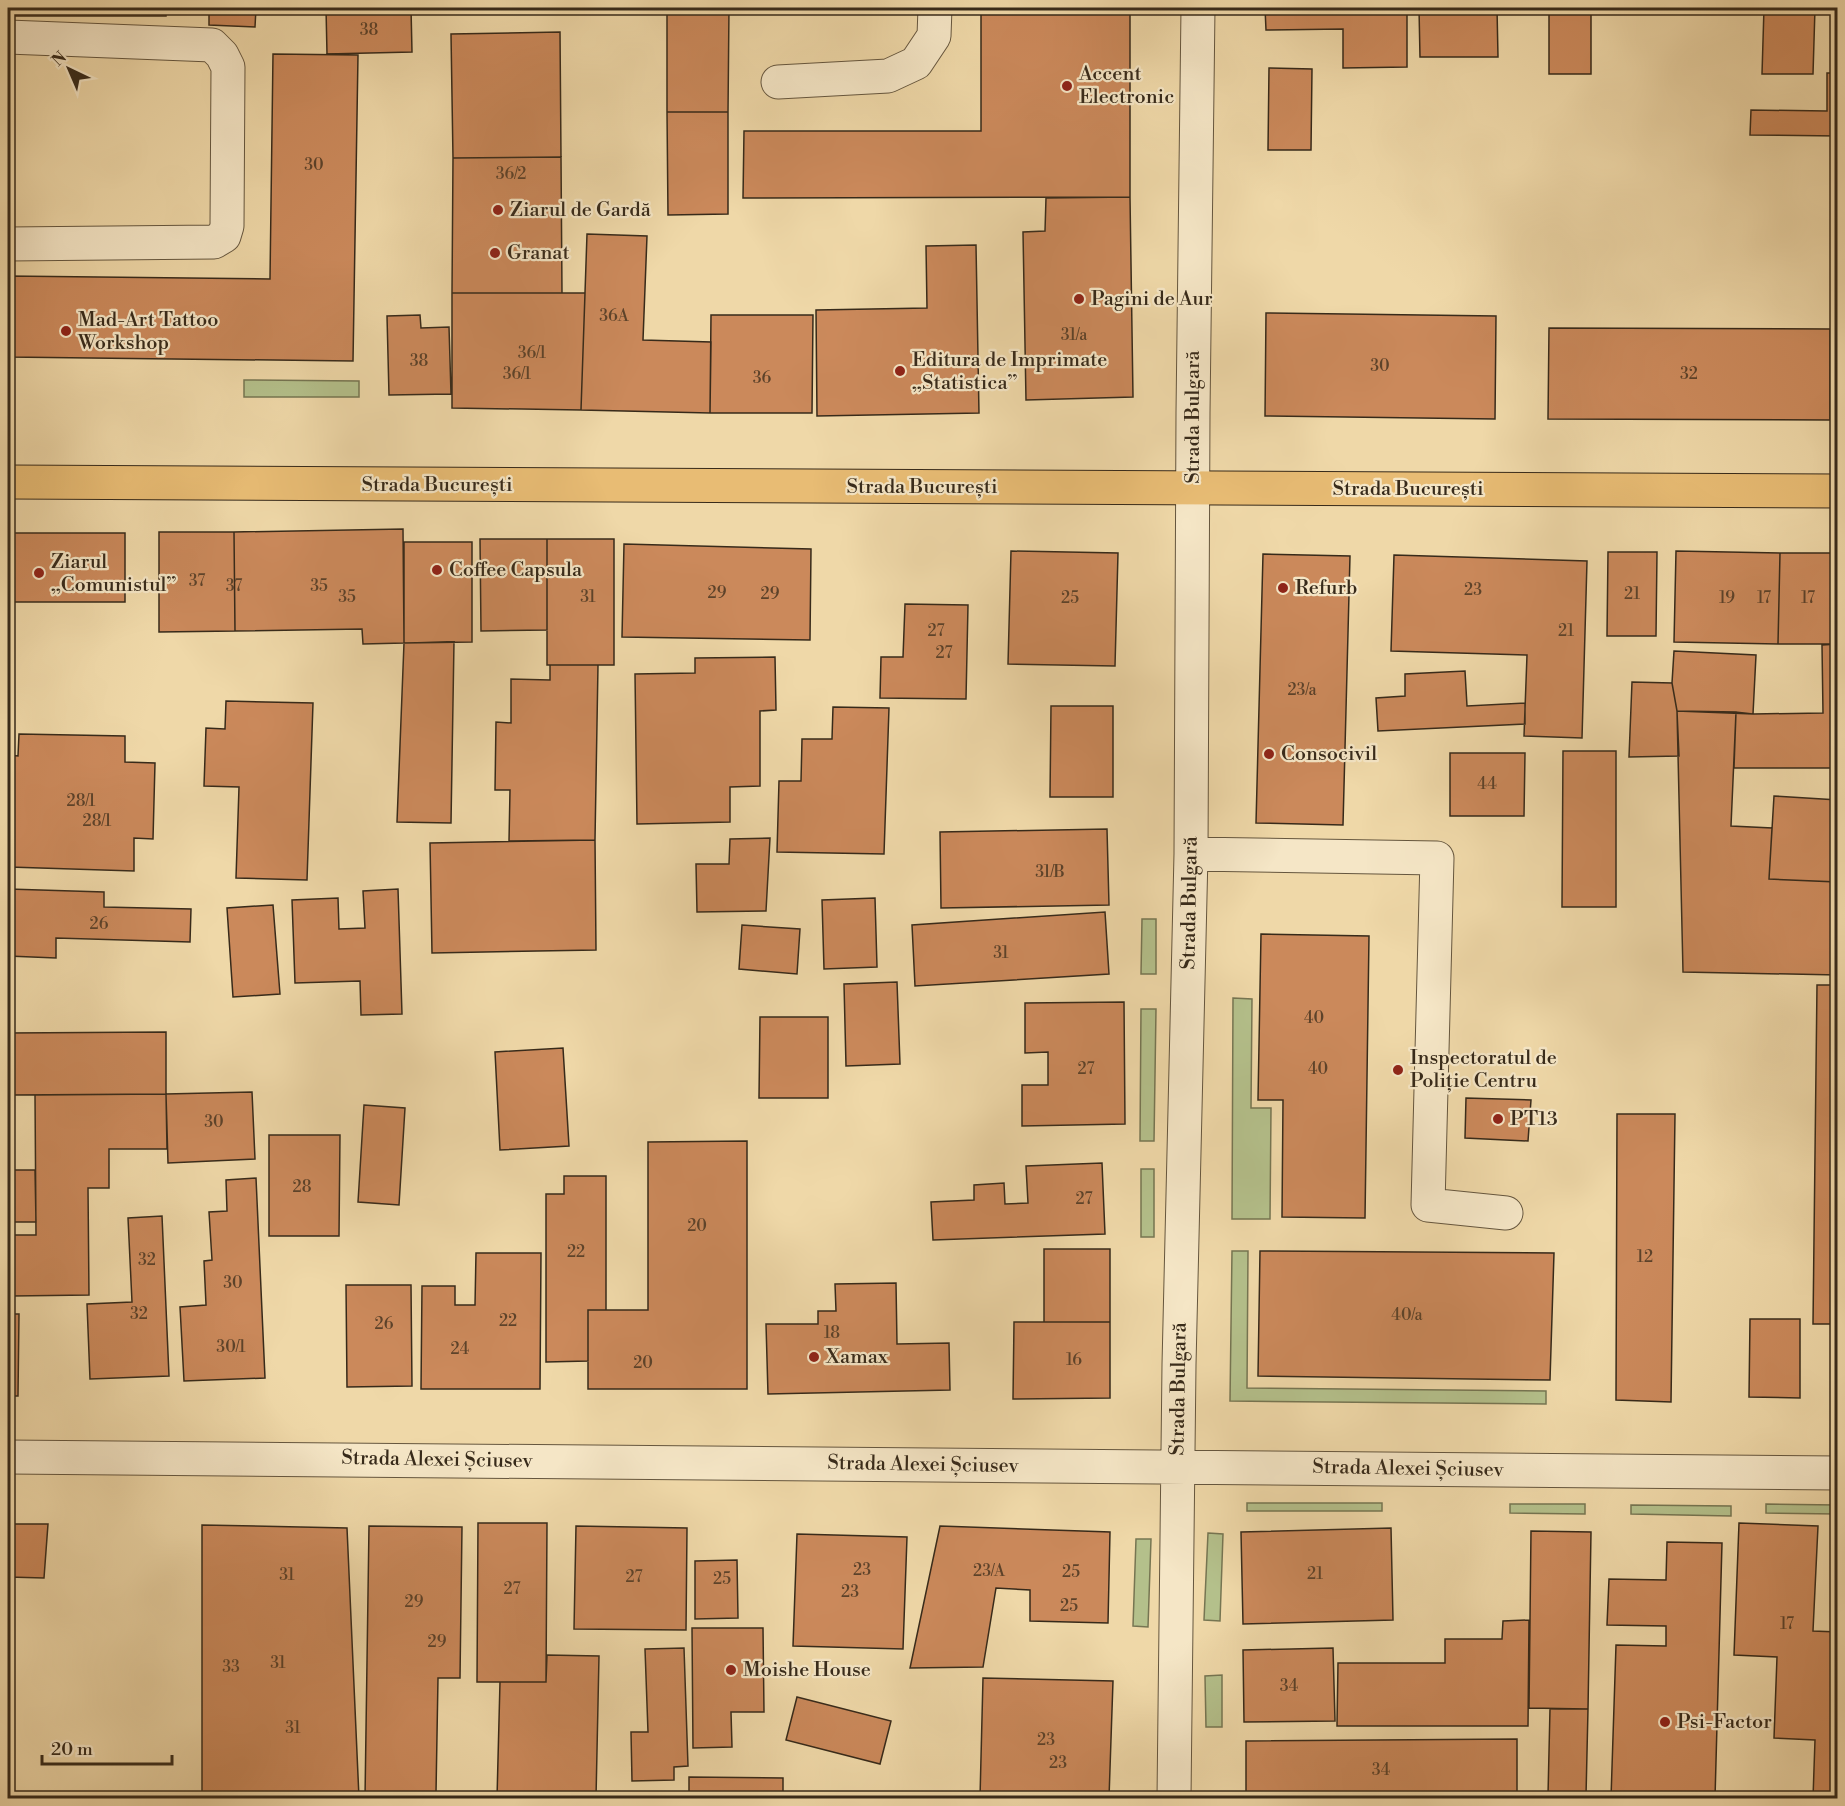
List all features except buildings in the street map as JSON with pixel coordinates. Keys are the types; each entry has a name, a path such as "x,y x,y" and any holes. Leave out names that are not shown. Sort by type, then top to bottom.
{"main road":[{"name":"Strada București","path":"8,482 1838,491"}],"street":[{"path":"778,82 888,76 916,63 934,36 935,8"},
{"name":"Strada Bulgară","path":"1174,1798 1178,1467 1191,854 1198,8"},
{"path":"8,37 212,45 222,55 228,67 227,226 224,236 214,242 8,244"},
{"path":"1191,854 1437,858 1428,1205 1506,1213"},
{"name":"Strada Alexei Șciusev","path":"8,1457 1838,1473"}],"green space":[{"path":"244,380 359,381 359,397 244,397"},
{"path":"1142,919 1156,919 1156,974 1141,974"},
{"path":"1233,998 1252,999 1251,1108 1271,1108 1270,1219 1232,1219"},
{"path":"1141,1009 1156,1009 1154,1141 1140,1141"},
{"path":"1141,1169 1154,1169 1154,1237 1141,1237"},
{"path":"1232,1251 1248,1251 1247,1388 1546,1391 1546,1404 1230,1401"},
{"path":"1247,1503 1382,1503 1382,1511 1247,1511"},
{"path":"1510,1504 1585,1504 1585,1514 1510,1513"},
{"path":"1766,1504 1837,1505 1837,1514 1766,1513"},
{"path":"1631,1505 1731,1506 1731,1516 1631,1514"},
{"path":"1208,1533 1223,1534 1220,1621 1204,1620"},
{"path":"1136,1539 1151,1539 1148,1627 1133,1626"},
{"path":"1222,1675 1222,1727 1206,1727 1205,1676"}],"place":[{"name":"Accent Electronic","path":"1067,86"},
{"name":"Ziarul de Gardă","path":"498,210"},
{"name":"Granat","path":"495,253"},
{"name":"Pagini de Aur","path":"1079,299"},
{"name":"Mad-Art Tattoo Workshop","path":"66,331"},
{"name":"Editura de Imprimate „Statistica”","path":"900,371"},
{"name":"Coffee Capsula","path":"437,570"},
{"name":"Ziarul „Comunistul”","path":"39,573"},
{"name":"Refurb","path":"1283,588"},
{"name":"Consocivil","path":"1269,754"},
{"name":"Inspectoratul de Poliție Centru","path":"1398,1070"},
{"name":"PT13","path":"1498,1119"},
{"name":"Xamax","path":"814,1357"},
{"name":"Moishe House","path":"731,1670"},
{"name":"Psi-Factor","path":"1665,1722"}]}
